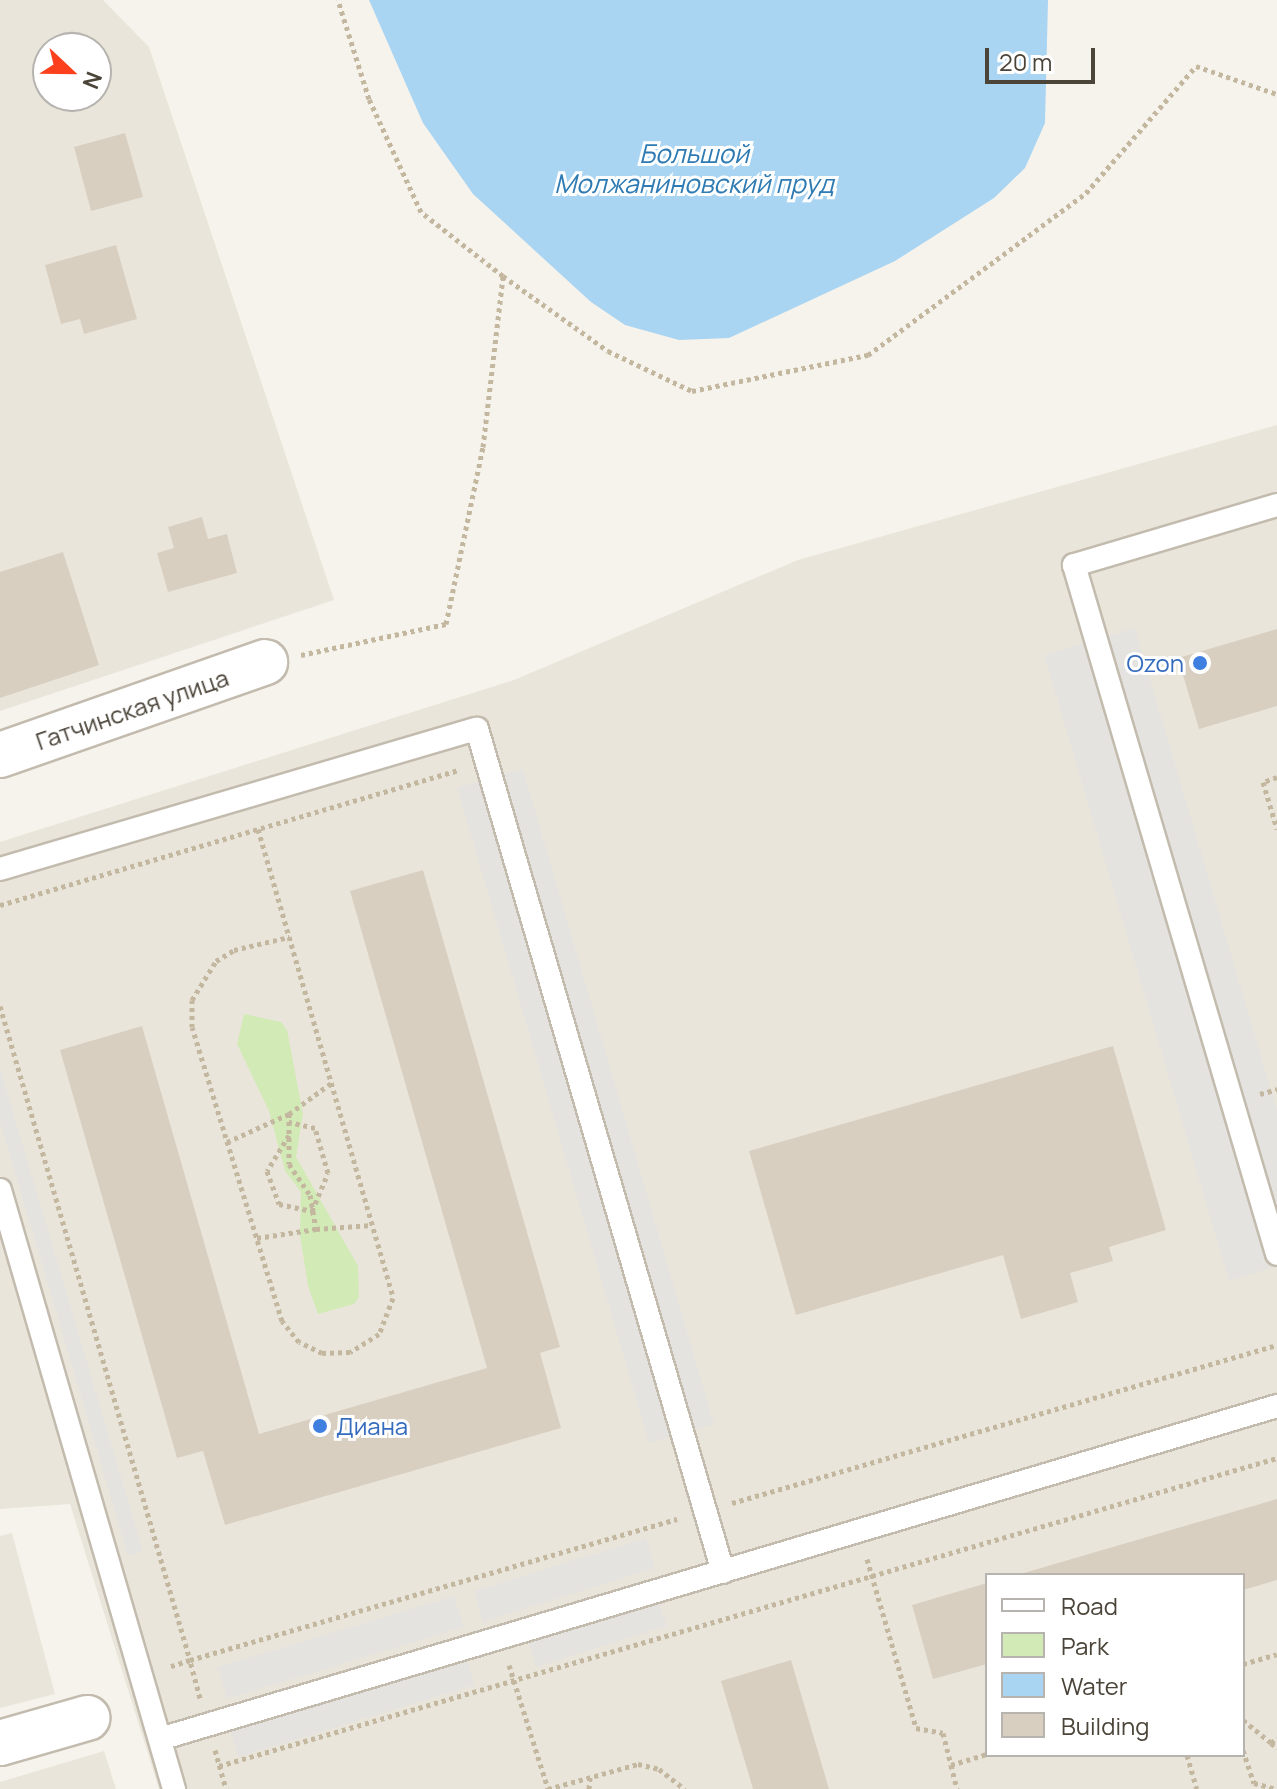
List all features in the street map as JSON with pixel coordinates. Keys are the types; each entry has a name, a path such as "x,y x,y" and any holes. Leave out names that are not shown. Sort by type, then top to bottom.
{"street":[{"name":"Гатчинская улица","path":"0,755 265,662"},
{"path":"0,1743 87,1718"}],"lane":[{"path":"1277,505 1074,565 1277,1254"},
{"path":"0,869 477,729 723,1572"},
{"path":"0,1190 174,1789"},
{"path":"160,1739 1277,1406"}],"path":[{"path":"338,0 369,99 421,212 503,276 608,351 692,391 868,355 1086,193 1196,66 1277,94"},
{"path":"265,662 446,624 483,447 503,276"},
{"path":"0,905 486,762"},
{"path":"1277,777 1263,782 1277,829"},
{"path":"258,829 393,1298 391,1313 379,1334 350,1352 322,1353 299,1342 282,1321 192,1027 192,1000 201,977 216,961 234,950 289,937"},
{"path":"0,1006 190,1660"},
{"path":"227,1142 289,1114 331,1083"},
{"path":"289,1114 289,1164 310,1195 316,1229"},
{"path":"289,1122 315,1128 328,1173 312,1211"},
{"path":"289,1135 267,1171 279,1204 312,1211"},
{"path":"257,1238 373,1225"},
{"path":"219,1766 1277,1458"},
{"path":"859,1530 916,1728 943,1733 957,1789"},
{"path":"500,1637 548,1789 638,1764 659,1769 685,1789"},
{"path":"1245,1663 1277,1654"},
{"path":"1245,1722 1277,1748"},
{"path":"207,1724 226,1789"},
{"path":"1271,1743 1277,1738"},
{"path":"951,1765 985,1755"},
{"path":"1245,1756 1254,1783 1277,1789"},
{"path":"1188,1757 1197,1789"},
{"path":"589,1789 590,1777"}],"shaded area":[{"path":"0,0 103,0 149,47 334,600 0,711"},
{"path":"1277,425 1277,1789 159,1789 70,1504 0,1509 0,842 514,680 798,560"},
{"path":"1135,628 1277,1110 1277,1266 1229,1281 1044,655"},
{"path":"523,769 714,1424 649,1443 457,788"},
{"path":"0,1068 143,1551 128,1556 0,1122"},
{"path":"12,1533 55,1694 0,1708 0,1536"},
{"path":"646,1538 655,1568 483,1622 474,1591"},
{"path":"454,1596 464,1627 227,1699 218,1667"},
{"path":"657,1596 667,1626 536,1667 527,1637"},
{"path":"465,1654 475,1685 238,1757 229,1726"},
{"path":"104,1751 116,1789 0,1789 0,1782"}],"green space":[{"path":"244,1014 281,1022 287,1030 303,1114 296,1157 358,1266 359,1297 354,1304 318,1314 308,1286 300,1235 301,1192 285,1171 269,1111 237,1044"}],"water":[{"name":"Большой Молжаниновский пруд","path":"369,0 1048,0 1045,123 1025,168 994,198 895,261 729,338 679,340 625,325 591,302 473,194 423,123"}],"building":[{"path":"125,133 143,197 91,211 74,147"},
{"path":"116,245 137,319 84,334 80,319 61,324 45,265"},
{"path":"202,517 208,539 227,534 237,573 168,592 157,553 174,548 168,527"},
{"path":"63,552 99,665 0,698 0,572"},
{"path":"1277,629 1277,706 1199,729 1178,658"},
{"path":"423,870 560,1347 540,1353 561,1428 225,1525 203,1451 177,1458 60,1050 142,1026 259,1434 487,1368 350,891"},
{"path":"1113,1046 1166,1230 1109,1247 1113,1261 1070,1273 1078,1302 1021,1319 1003,1255 796,1315 749,1151"},
{"path":"1277,1499 1277,1580 1245,1589 1245,1573 1024,1573"},
{"path":"985,1584 985,1665 933,1679 912,1605"},
{"path":"791,1660 829,1789 753,1789 721,1681"}],"place":[{"name":"Ozon","path":"1200,663"},
{"name":"Диана","path":"320,1426"}]}
